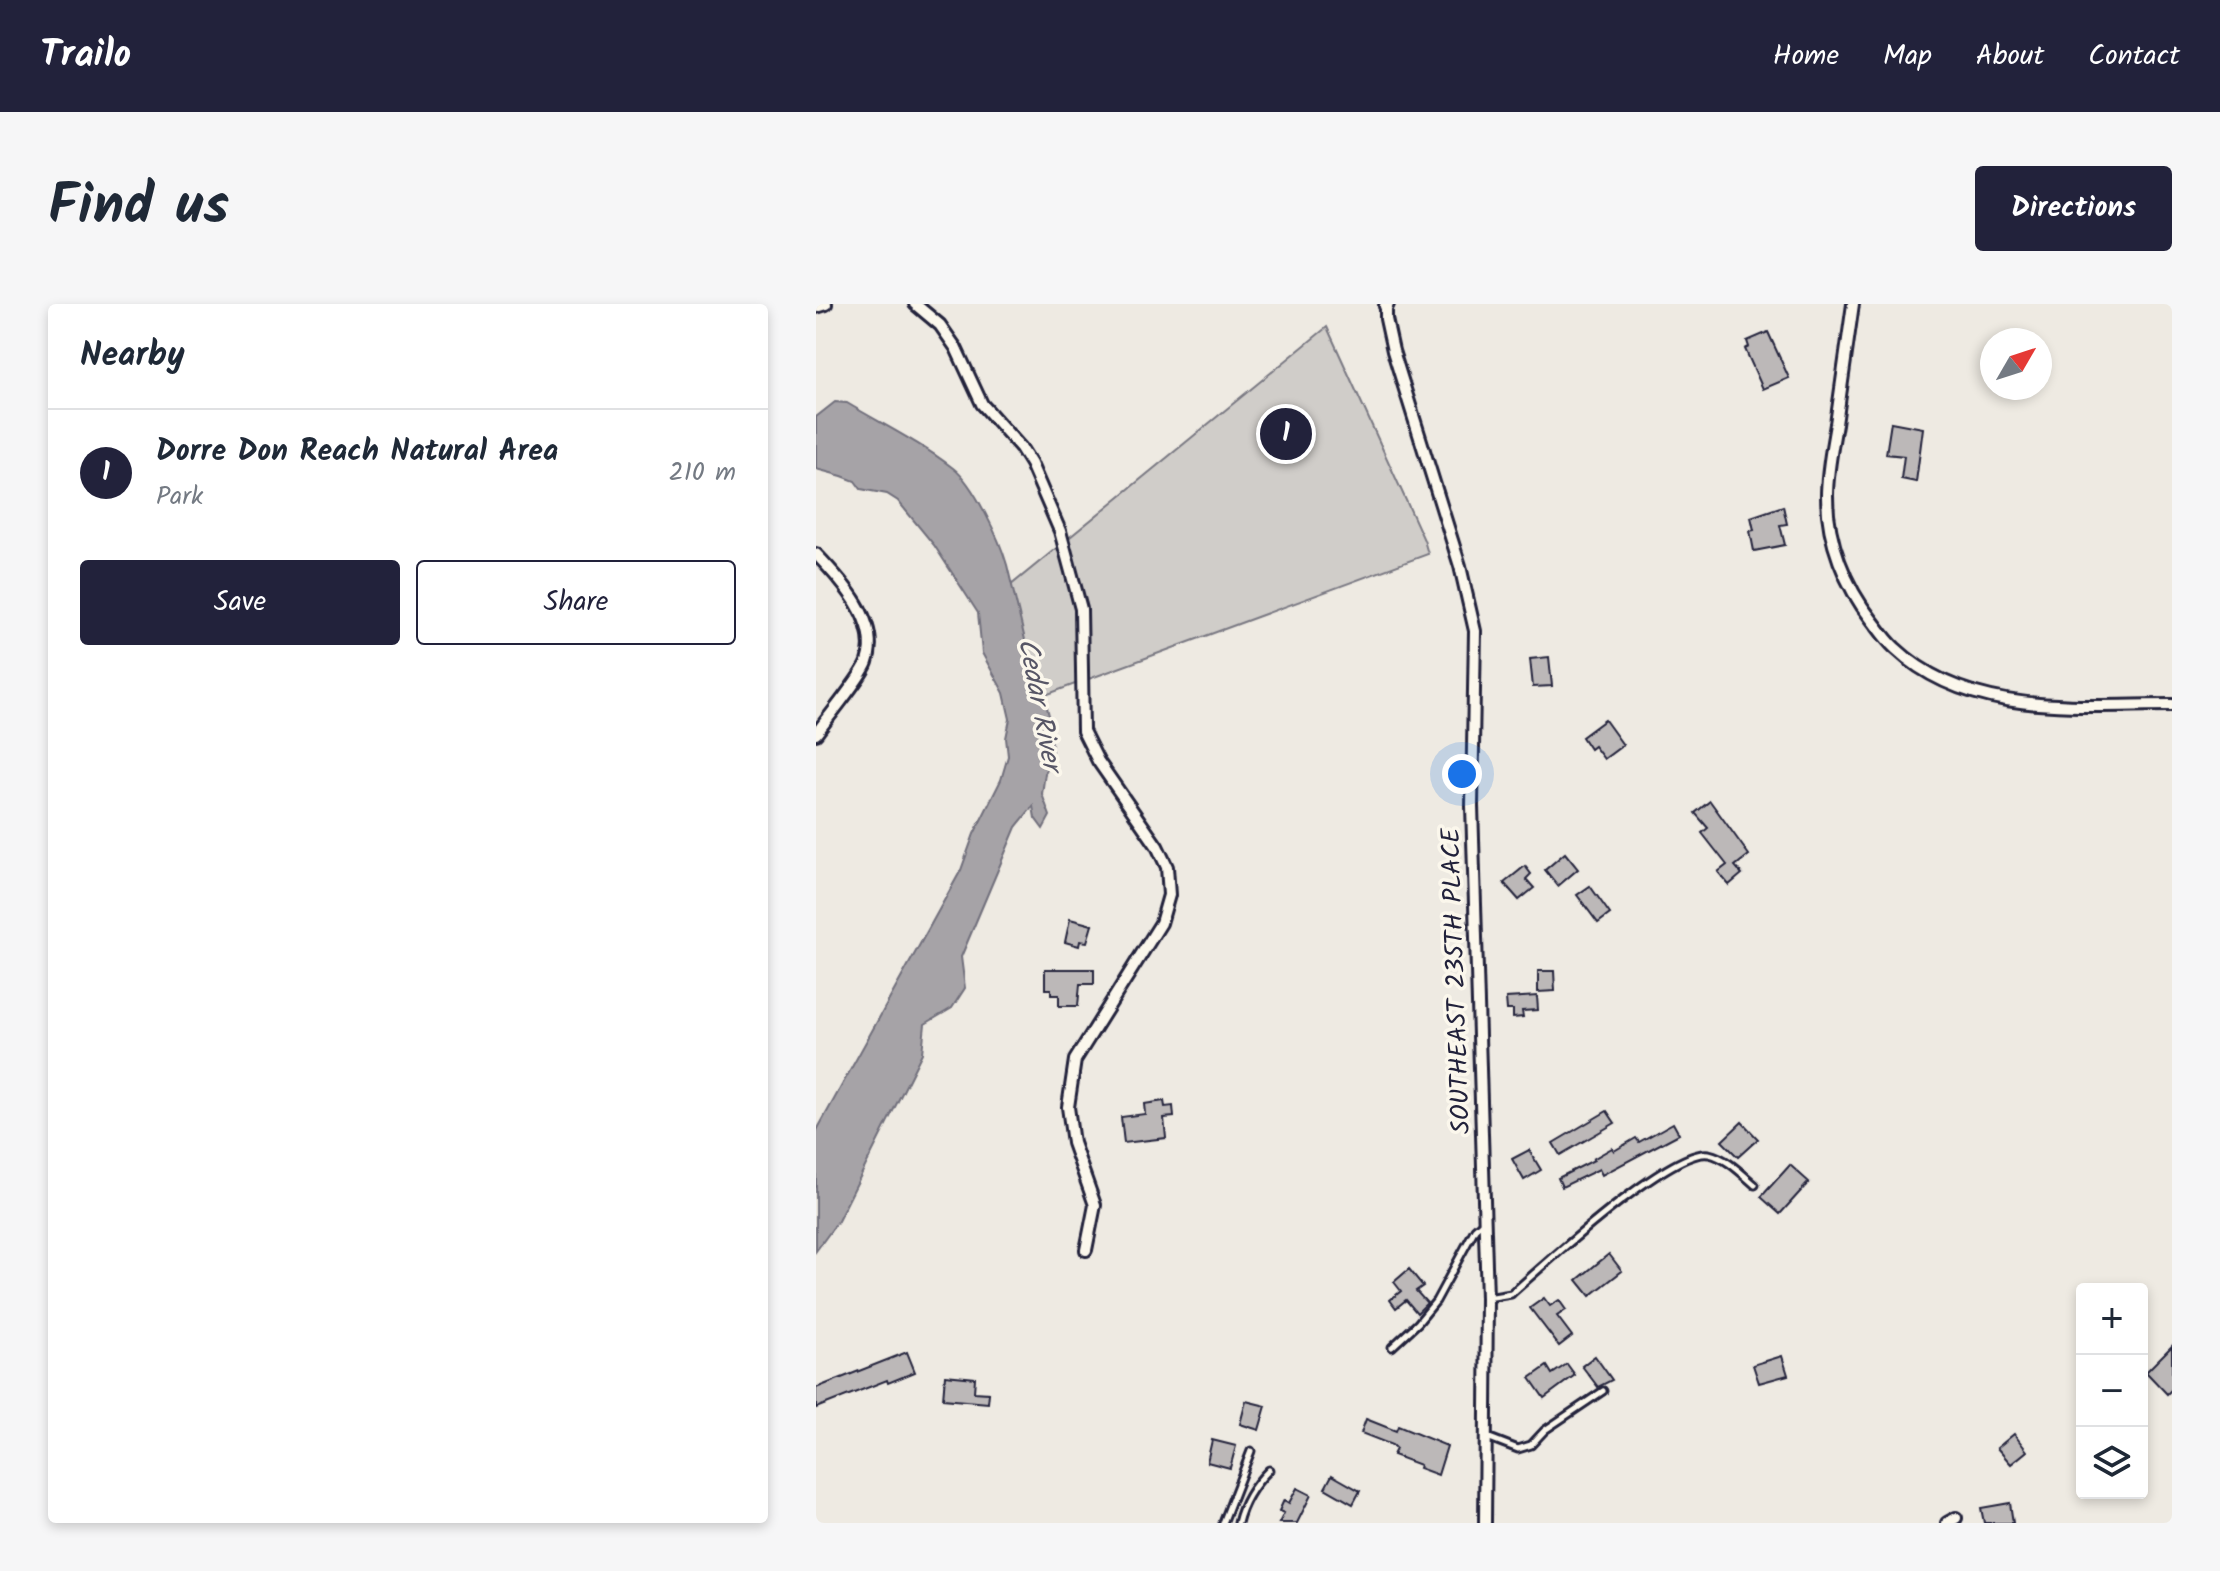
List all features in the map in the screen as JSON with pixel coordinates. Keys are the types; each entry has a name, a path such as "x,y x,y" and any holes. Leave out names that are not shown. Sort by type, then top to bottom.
{"street":[{"path":"816,307 826,304"},
{"path":"915,304 940,325 956,348 982,404 1031,464 1060,531 1081,609 1083,731 1098,761 1157,846 1167,867 1169,895 1161,923 1075,1060 1068,1107 1071,1131 1095,1205 1086,1250"},
{"path":"1853,304 1827,497 1831,531 1841,565 1865,612 1894,647 1919,667 1957,688 1989,698 2040,705 2172,705"},
{"name":"SOUTHEAST 235TH PLACE","path":"1386,305 1393,351 1460,566 1475,631 1472,806 1487,1298 1485,1523"},
{"path":"816,554 839,578 861,610 869,641 867,663 816,734"}],"lane":[{"path":"1487,1298 1511,1294 1632,1193 1687,1158 1709,1154 1735,1168 1755,1185"},
{"path":"1392,1347 1436,1301 1475,1229 1484,1220"},
{"path":"1486,1437 1518,1449 1531,1445 1545,1430 1603,1391"},
{"path":"1223,1523 1251,1451"},
{"path":"1238,1523 1240,1512 1255,1484 1269,1470"}],"shaded area":[{"path":"1327,327 1428,554 1040,697 1031,675 1010,586"}],"water":[{"name":"Cedar River","path":"835,402 847,403 941,459 961,476 977,499 1007,565 1033,673 1051,724 1052,757 1045,773 1042,794 1050,816 1043,829 1035,818 1033,806 1016,827 961,957 965,988 952,1008 925,1024 922,1053 838,1221 816,1251 816,1132 961,870 974,834 1001,780 1008,756 1006,738 1010,719 1004,693 982,653 978,613 934,545 898,501 887,494 861,489 855,481 816,469 816,417"}],"building":[{"path":"1768,332 1789,378 1763,389 1745,349 1749,347 1747,341"},
{"path":"1891,422 1923,428 1916,482 1901,479 1904,456 1886,454"},
{"path":"1783,506 1787,524 1780,525 1785,545 1754,551 1751,517"},
{"path":"1549,657 1552,686 1533,687 1530,659"},
{"path":"1605,720 1623,745 1604,759 1594,746 1590,749 1582,737"},
{"path":"1710,801 1749,855 1735,866 1742,874 1729,885 1718,872 1727,865 1702,833 1708,828 1695,813"},
{"path":"1565,853 1578,869 1558,886 1545,870"},
{"path":"1525,866 1531,874 1526,879 1534,888 1519,900 1504,883"},
{"path":"1590,886 1610,914 1598,923 1577,895"},
{"path":"1070,919 1092,925 1087,942 1080,941 1079,946 1065,942"},
{"path":"1045,969 1094,969 1094,984 1080,984 1078,1006 1059,1006 1059,995 1051,995 1051,989 1045,989"},
{"path":"1538,971 1554,971 1555,991 1538,992"},
{"path":"1537,996 1538,1010 1522,1011 1523,1017 1513,1018 1513,1010 1507,1010 1506,998"},
{"path":"1164,1101 1165,1107 1173,1106 1174,1117 1164,1118 1166,1138 1124,1143 1121,1117 1145,1114 1144,1104"},
{"path":"1607,1111 1615,1123 1560,1155 1553,1143"},
{"path":"1742,1122 1758,1139 1738,1157 1722,1141"},
{"path":"1673,1123 1679,1134 1602,1175 1599,1169 1562,1187 1558,1178 1612,1148 1614,1151 1636,1138 1639,1142"},
{"path":"1529,1150 1541,1170 1524,1180 1512,1159"},
{"path":"1790,1165 1809,1182 1780,1214 1761,1197"},
{"path":"1609,1254 1622,1271 1590,1296 1577,1280"},
{"path":"1409,1269 1423,1286 1416,1291 1427,1303 1417,1313 1406,1300 1396,1308 1390,1300 1401,1291 1394,1282"},
{"path":"1544,1298 1550,1306 1559,1300 1566,1310 1557,1316 1572,1336 1559,1346 1530,1308"},
{"path":"2172,1346 2172,1389 2167,1394 2148,1374 2148,1370"},
{"path":"907,1352 915,1372 816,1408 816,1388"},
{"path":"1595,1356 1612,1380 1598,1387 1582,1366"},
{"path":"1782,1356 1788,1375 1759,1383 1753,1365"},
{"path":"1567,1364 1575,1375 1544,1398 1530,1378 1547,1366 1552,1374"},
{"path":"945,1375 975,1378 974,1392 989,1393 988,1403 943,1399"},
{"path":"1246,1401 1266,1406 1259,1430 1240,1424"},
{"path":"1366,1419 1396,1431 1398,1426 1447,1446 1438,1475 1393,1455 1396,1449 1392,1445 1361,1433"},
{"path":"2014,1434 2027,1451 2011,1464 1997,1448"},
{"path":"1212,1440 1236,1446 1230,1468 1207,1462"},
{"path":"1332,1475 1360,1491 1353,1504 1325,1488"},
{"path":"1297,1488 1311,1495 1297,1523 1279,1523 1284,1513 1279,1511 1284,1500 1289,1503"},
{"path":"2010,1503 2013,1523 1984,1523 1981,1508"}],"place":[{"name":"Dorre Don Reach Natural Area","path":"1286,434"}]}
